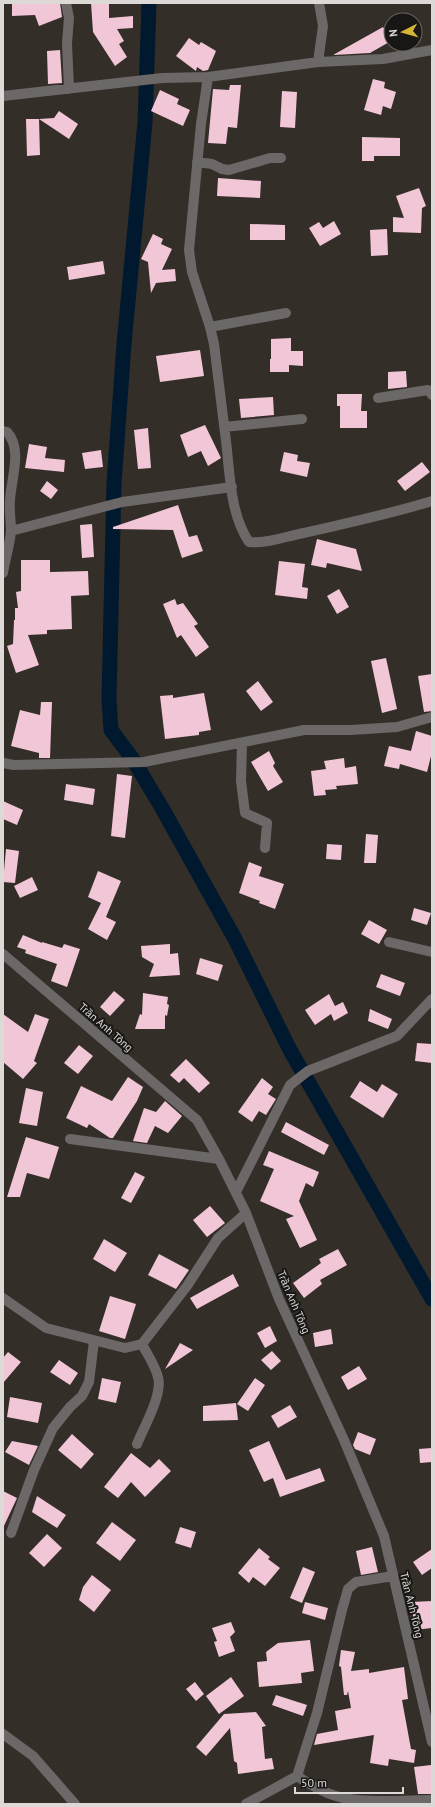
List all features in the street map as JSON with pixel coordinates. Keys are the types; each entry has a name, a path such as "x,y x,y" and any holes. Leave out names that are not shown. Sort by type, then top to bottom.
{"street":[{"path":"66,3 69,18 67,43 70,89"},
{"path":"318,62 323,26 319,3"},
{"path":"3,96 162,78 208,77 318,62 383,59 432,50"},
{"path":"208,77 197,162 190,250 192,272 210,327 232,487 244,534 250,542 256,542 359,520 432,501"},
{"path":"197,162 212,164 222,169 229,170 270,158 281,158"},
{"path":"210,327 286,313"},
{"path":"378,398 428,390 432,395"},
{"path":"224,427 302,419"},
{"path":"3,432 7,432 12,438 14,447 14,474 10,500 11,531 3,573"},
{"path":"11,531 122,502 232,487"},
{"path":"3,763 14,765 83,764 129,761 144,762 304,730 351,730 398,727 432,717"},
{"path":"242,743 241,781 245,813 267,823 265,848"},
{"path":"389,942 432,952"},
{"name":"Trần Anh Tông","path":"3,954 197,1120 219,1159 246,1213 279,1299 344,1440 384,1536 393,1576 429,1710 432,1742"},
{"path":"236,1192 290,1085 305,1074 397,1036 432,999"},
{"path":"70,1139 219,1159"},
{"path":"3,1298 46,1328 125,1348 142,1344 187,1286 218,1238 246,1213"},
{"path":"11,1532 34,1470 53,1428 70,1407 82,1396 89,1382 94,1341"},
{"path":"137,1444 155,1403 160,1384 156,1371 142,1344"},
{"path":"246,1804 297,1776 317,1713 348,1589 356,1582 393,1576"},
{"path":"3,1734 33,1756 75,1804"},
{"path":"297,1776 328,1794 338,1797 369,1800 432,1800"}],"building":[{"path":"12,3 60,3 62,17 39,26 35,15 12,16"},
{"path":"91,3 109,3 109,18 133,16 133,28 117,29 124,41 119,44 127,57 115,66 93,32"},
{"path":"383,27 383,46 370,53 333,55"},
{"path":"189,38 199,45 201,42 216,51 208,70 203,71 197,67 196,71 176,56"},
{"path":"60,50 62,83 48,84 47,51"},
{"path":"373,79 385,82 384,88 396,92 391,109 383,106 381,115 364,110"},
{"path":"230,85 241,85 237,128 228,127 226,144 208,143 213,89 229,90"},
{"path":"160,90 179,99 177,104 190,110 183,126 151,111"},
{"path":"282,91 297,92 295,128 280,127"},
{"path":"59,111 78,124 69,139 39,119 54,118"},
{"path":"26,119 39,119 40,155 27,156"},
{"path":"362,137 400,138 400,156 374,156 374,161 362,161"},
{"path":"218,178 261,181 260,198 217,196"},
{"path":"419,188 426,206 422,208 421,233 393,232 393,217 404,218 396,196"},
{"path":"334,221 341,234 320,246 309,228 319,222 323,228"},
{"path":"250,224 285,225 285,240 250,240"},
{"path":"387,229 388,255 371,256 370,230"},
{"path":"153,234 163,239 161,244 172,249 162,270 175,269 176,281 156,283 151,293 148,262 141,259"},
{"path":"103,261 105,274 69,280 67,267"},
{"path":"291,338 291,351 303,351 303,366 289,365 289,372 270,372 271,339"},
{"path":"200,350 204,376 160,382 156,356"},
{"path":"406,371 407,387 388,389 388,372"},
{"path":"337,394 362,394 361,411 367,411 367,428 340,428 340,406 337,406"},
{"path":"273,397 274,415 241,418 239,399"},
{"path":"205,425 221,458 208,466 201,451 188,457 180,435"},
{"path":"148,428 151,468 138,469 134,430"},
{"path":"29,444 47,447 45,458 65,460 64,472 25,468"},
{"path":"101,450 103,467 85,469 82,453"},
{"path":"284,452 298,455 297,461 310,463 307,477 280,471"},
{"path":"422,462 430,472 405,491 397,481"},
{"path":"47,481 58,490 51,499 40,491"},
{"path":"178,505 189,537 197,535 203,551 182,558 173,530 113,529 113,527"},
{"path":"92,524 94,557 82,558 80,525"},
{"path":"317,539 356,549 362,571 327,563 326,568 311,565"},
{"path":"21,560 50,560 50,572 88,571 89,595 71,596 72,629 47,630 47,634 28,635 39,665 16,673 7,646 13,644 15,608 18,608 16,592 21,591"},
{"path":"279,561 305,564 302,587 308,588 307,599 275,595"},
{"path":"339,589 349,607 337,614 327,596"},
{"path":"175,599 177,605 183,603 198,624 194,626 209,647 196,657 181,635 177,638 163,604"},
{"path":"386,658 397,709 382,713 371,661"},
{"path":"432,674 432,711 424,712 418,676"},
{"path":"258,681 273,702 261,711 246,691"},
{"path":"204,693 211,730 199,732 199,735 165,739 160,696 173,695 173,698"},
{"path":"41,702 52,702 50,758 39,758 39,753 11,746 20,710 40,715"},
{"path":"416,731 432,736 432,752 427,772 400,764 399,769 384,766 389,746 411,751"},
{"path":"269,751 275,763 273,766 283,782 268,791 251,762"},
{"path":"344,758 345,768 356,766 358,784 336,786 337,789 325,790 326,795 314,796 311,771 326,769 324,761"},
{"path":"117,774 132,776 125,838 111,836"},
{"path":"66,784 95,789 93,805 64,800"},
{"path":"3,801 23,810 17,825 3,819"},
{"path":"366,834 378,835 376,863 364,863"},
{"path":"327,844 342,845 341,860 326,859"},
{"path":"6,849 19,851 15,883 3,882"},
{"path":"249,862 262,867 259,876 284,884 275,909 259,903 260,901 239,893"},
{"path":"98,871 121,881 106,917 116,922 107,940 88,929 101,903 88,897"},
{"path":"32,877 38,890 20,898 14,886"},
{"path":"414,908 431,913 427,925 411,920"},
{"path":"369,920 387,930 379,944 361,934"},
{"path":"23,935 42,943 62,948 64,944 80,949 67,987 51,981 57,964 25,953 26,950 17,947"},
{"path":"170,944 170,954 178,953 180,975 149,977 154,964 142,957 141,946"},
{"path":"200,958 223,965 218,981 196,974"},
{"path":"381,974 405,983 400,996 376,987"},
{"path":"114,991 125,1000 110,1016 100,1007"},
{"path":"143,993 168,997 167,1004 169,1005 167,1016 165,1015 165,1029 135,1029 140,1014 142,1015"},
{"path":"329,994 335,1006 343,1002 348,1013 334,1021 331,1014 315,1025 305,1010"},
{"path":"370,1009 392,1019 388,1029 368,1021"},
{"path":"3,1014 28,1032 35,1014 49,1019 34,1061 37,1063 23,1079 3,1062"},
{"path":"417,1043 432,1044 432,1063 415,1061"},
{"path":"79,1045 93,1056 78,1074 64,1063"},
{"path":"186,1059 210,1083 199,1093 184,1078 179,1083 170,1075"},
{"path":"128,1077 143,1087 137,1101 113,1138 110,1138 89,1124 87,1128 66,1118 81,1086 112,1101"},
{"path":"262,1078 273,1087 268,1094 276,1099 266,1115 259,1111 252,1122 238,1112"},
{"path":"360,1081 377,1092 382,1084 398,1094 383,1118 350,1097"},
{"path":"26,1088 43,1092 37,1126 19,1123"},
{"path":"165,1101 182,1116 168,1133 155,1126 147,1143 133,1141 144,1108 156,1112"},
{"path":"286,1122 329,1145 324,1155 281,1132"},
{"path":"26,1137 59,1147 49,1179 27,1173 20,1197 7,1197"},
{"path":"269,1151 319,1172 313,1187 306,1183 299,1201 317,1240 300,1248 286,1219 294,1216 260,1201 274,1169 263,1165"},
{"path":"135,1172 145,1177 131,1203 121,1198"},
{"path":"210,1206 225,1223 207,1237 193,1220"},
{"path":"104,1239 127,1253 115,1272 93,1259"},
{"path":"338,1249 347,1265 320,1280 322,1284 304,1298 293,1283 321,1263 319,1259"},
{"path":"159,1254 189,1270 176,1289 148,1275"},
{"path":"233,1274 239,1286 197,1309 190,1298"},
{"path":"110,1296 136,1304 125,1339 99,1331"},
{"path":"270,1326 277,1341 265,1348 257,1333"},
{"path":"331,1329 333,1344 315,1347 313,1333"},
{"path":"180,1343 193,1350 165,1369"},
{"path":"272,1351 281,1361 271,1370 261,1360"},
{"path":"8,1352 21,1362 3,1383 3,1358"},
{"path":"59,1360 78,1373 70,1385 50,1372"},
{"path":"359,1366 367,1379 348,1390 341,1377"},
{"path":"102,1378 121,1382 116,1403 98,1399"},
{"path":"255,1378 265,1385 248,1411 237,1404"},
{"path":"10,1397 42,1403 38,1423 7,1417"},
{"path":"236,1403 238,1420 203,1421 203,1406"},
{"path":"290,1405 297,1417 278,1428 271,1416"},
{"path":"358,1432 376,1439 370,1455 355,1449 353,1445"},
{"path":"72,1434 94,1454 81,1469 58,1450"},
{"path":"12,1441 38,1446 29,1465 5,1452"},
{"path":"269,1441 286,1480 320,1468 325,1481 280,1497 273,1478 264,1482 249,1450"},
{"path":"432,1448 432,1462 420,1463 419,1449"},
{"path":"131,1453 150,1468 159,1459 171,1471 145,1497 131,1482 118,1498 104,1487"},
{"path":"3,1491 17,1498 3,1528"},
{"path":"37,1496 66,1515 57,1528 32,1512"},
{"path":"112,1522 136,1540 120,1561 96,1543"},
{"path":"180,1527 196,1532 191,1548 175,1543"},
{"path":"47,1534 62,1548 44,1567 29,1553"},
{"path":"372,1547 378,1572 361,1575 356,1551"},
{"path":"259,1548 270,1557 268,1559 280,1568 265,1586 253,1577 249,1583 238,1573"},
{"path":"432,1549 432,1568 422,1575 413,1562"},
{"path":"303,1567 315,1572 302,1603 290,1598"},
{"path":"92,1575 111,1590 94,1612 79,1600 83,1587"},
{"path":"432,1601 432,1628 414,1630 412,1602"},
{"path":"305,1602 328,1608 325,1620 302,1613"},
{"path":"231,1622 235,1632 230,1637 235,1651 219,1657 214,1642 217,1641 212,1628"},
{"path":"310,1640 314,1671 301,1673 302,1683 259,1687 257,1662 267,1661 266,1652 278,1643"},
{"path":"341,1650 355,1652 351,1671 369,1669 369,1673 404,1667 408,1699 402,1700 411,1749 416,1750 414,1763 389,1759 388,1766 370,1763 374,1735 314,1745 317,1734 338,1730 335,1711 351,1708 348,1691 347,1695 344,1695 341,1667 339,1666"},
{"path":"231,1677 244,1696 219,1714 206,1696"},
{"path":"195,1682 204,1694 196,1701 186,1689"},
{"path":"276,1695 307,1705 303,1716 272,1705"},
{"path":"256,1712 266,1726 262,1727 265,1759 272,1758 274,1769 238,1774 237,1763 234,1761 230,1728 206,1756 196,1747 224,1714"},
{"path":"431,1765 432,1794 418,1794 414,1767"}],"waterway":[{"path":"149,3 145,122 124,344 114,483 109,698 111,730 132,758 162,808 235,939 290,1050 432,1299"}]}
